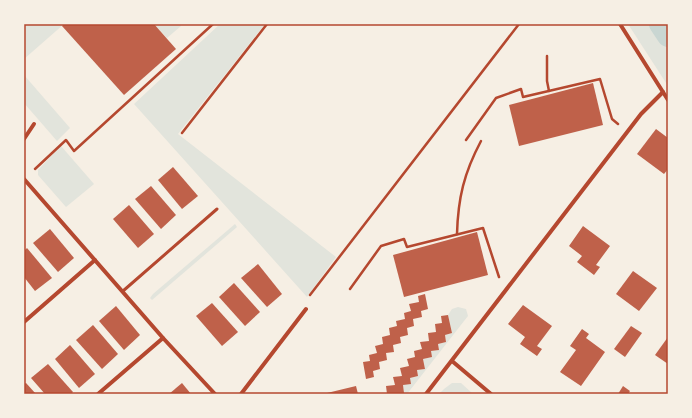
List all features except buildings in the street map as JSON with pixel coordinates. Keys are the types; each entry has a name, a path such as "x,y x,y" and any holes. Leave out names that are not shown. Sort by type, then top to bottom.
{"street":[{"path":"620,24 668,100"},
{"path":"426,394 626,133 641,114 663,92"},
{"path":"24,138 34,124"},
{"path":"24,179 163,338 215,394"},
{"path":"24,322 95,260"},
{"path":"241,394 306,309"},
{"path":"98,394 163,338"},
{"path":"452,361 491,394"}],"lane":[{"path":"123,291 217,208"}],"path":[{"path":"34,169 66,140 74,151 213,24"},
{"path":"182,133 267,24"},
{"path":"310,295 519,24"},
{"path":"547,56 547,81 549,91"},
{"path":"466,140 483,119 496,98 521,89 523,97 600,79 612,119 626,133"},
{"path":"458,234 458,213 465,175 481,141"},
{"path":"350,288 374,252 388,243 404,239 407,247 484,228 504,293"}],"shaded area":[{"path":"24,24 64,24 24,59"},
{"path":"154,24 180,24 181,26 167,38"},
{"path":"220,24 265,24 178,134 336,257 307,297 134,104"},
{"path":"628,24 668,24 668,86"},
{"path":"24,75 70,128 57,141 24,103"},
{"path":"61,146 94,184 66,207 38,175 38,170"},
{"path":"235,224 237,227 152,300 150,298 153,294"},
{"path":"458,307 466,309 468,316 407,394 396,394 404,393 403,385 410,378 418,376 417,370 425,369 423,359 431,357 431,351 439,350 438,344 446,342 445,335 452,333 448,315 452,309"},
{"path":"452,383 461,383 473,394 439,394"}],"waterway":[{"path":"660,24 668,36"}]}
